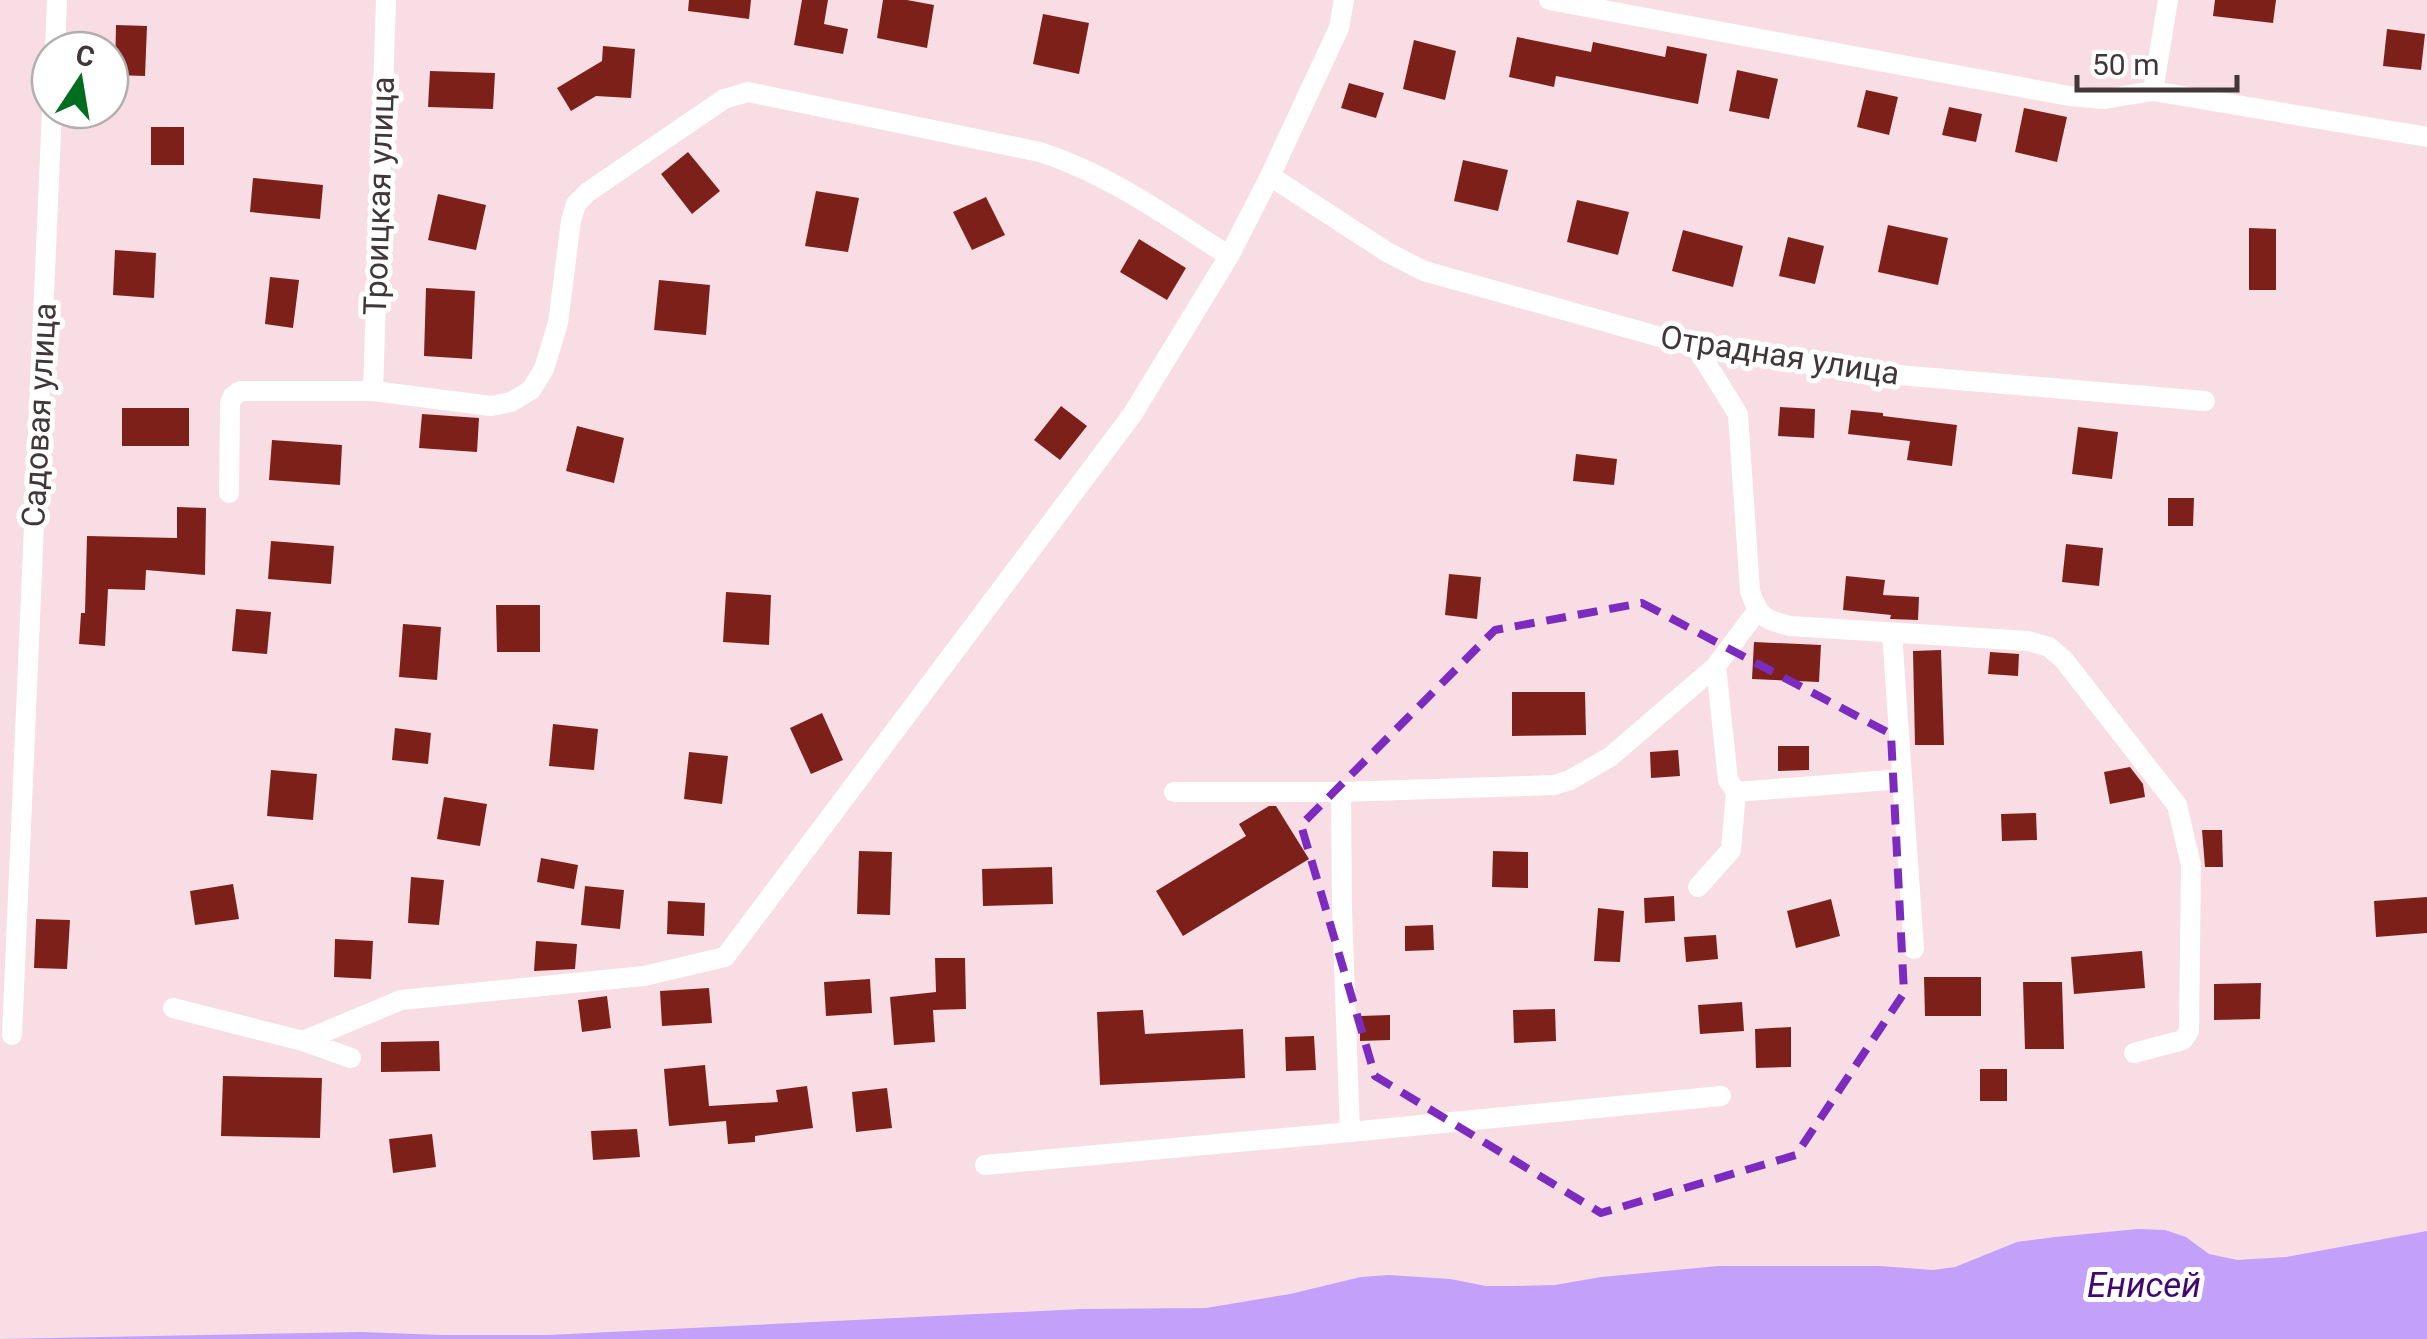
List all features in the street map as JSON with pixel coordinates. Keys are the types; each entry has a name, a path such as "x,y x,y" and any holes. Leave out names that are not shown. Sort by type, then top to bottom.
{"street":[{"path":"56,30 57,0"},
{"name":"Троицкая улица","path":"373,391 386,0"},
{"path":"303,1041 401,1000 644,976 725,957 1132,415 1229,256 1270,176 1338,28 1344,0"},
{"path":"1549,0 2069,96 2104,99 2153,91 2427,136"},
{"path":"2153,91 2168,0"},
{"path":"229,493 230,404 240,391 373,391 491,406 510,402 531,390 544,369 558,323 570,221 576,204 724,99 748,92 1040,152 1074,163 1229,256"},
{"name":"Садовая улица","path":"12,1035 51,130"},
{"name":"Отрадная улица","path":"1270,176 1387,252 1424,271 1696,348 1863,372 2205,401"},
{"path":"1696,348 1738,414 1750,591 1757,612 1772,622 1790,626 2028,641 2049,647 2064,660 2177,805 2191,866 2189,1031 2182,1040 2134,1053"},
{"path":"1174,792 1554,786 1610,756 1716,666 1757,612"},
{"path":"1892,633 1914,949"},
{"path":"1698,887 1732,850 1736,792 1728,780 1716,666"},
{"path":"1736,792 1902,779"},
{"path":"1340,792 1350,1132"},
{"path":"173,1008 303,1041 351,1058"},
{"path":"985,1165 1721,1096"}],"highlighted area":[{"path":"1642,603 1891,734 1904,993 1796,1155 1601,1213 1375,1076 1301,825 1495,630"}],"water":[{"name":"Енисей","path":"2138,1229 2165,1230 2186,1237 2209,1254 2237,1260 2286,1257 2427,1231 2427,1339 0,1339 361,1332 548,1335 1081,1309 1206,1308 1361,1277 1389,1275 1512,1286 1555,1285 1718,1266 1880,1266 1933,1270 1955,1267 2017,1242"}],"building":[{"path":"689,0 751,0 749,19 688,11"},
{"path":"802,0 828,0 824,24 848,29 843,54 794,45"},
{"path":"883,0 934,5 927,48 877,38"},
{"path":"2215,0 2276,0 2273,23 2213,16"},
{"path":"1043,14 1089,23 1079,74 1033,64"},
{"path":"116,25 147,26 145,76 130,76 130,30 116,30"},
{"path":"2387,29 2425,34 2421,70 2383,66"},
{"path":"1517,37 1591,52 1593,42 1665,57 1667,46 1707,54 1698,104 1556,76 1554,87 1509,77"},
{"path":"1414,40 1456,51 1445,100 1403,89"},
{"path":"603,46 635,49 631,98 596,96 571,111 557,88 602,61"},
{"path":"1737,70 1778,79 1769,119 1729,111"},
{"path":"430,71 495,73 493,109 428,107"},
{"path":"1349,83 1384,93 1376,118 1341,108"},
{"path":"1866,90 1898,97 1889,135 1857,127"},
{"path":"1949,107 1982,114 1976,142 1942,135"},
{"path":"2024,108 2067,117 2057,162 2015,152"},
{"path":"151,127 184,127 184,165 151,165"},
{"path":"688,152 720,191 692,214 661,174"},
{"path":"1463,160 1508,170 1498,211 1454,201"},
{"path":"253,178 323,185 320,219 250,212"},
{"path":"816,191 859,198 848,252 805,246"},
{"path":"438,194 486,205 476,250 428,240"},
{"path":"986,197 1005,235 972,250 953,212"},
{"path":"1577,200 1629,212 1618,255 1567,242"},
{"path":"1888,225 1948,238 1938,285 1878,272"},
{"path":"2249,228 2276,229 2276,290 2249,290"},
{"path":"1683,230 1743,246 1733,287 1672,271"},
{"path":"1788,237 1824,246 1815,284 1779,276"},
{"path":"1139,239 1186,268 1167,300 1120,272"},
{"path":"115,250 156,253 154,298 113,295"},
{"path":"270,277 299,280 293,328 265,324"},
{"path":"659,280 710,285 706,335 654,330"},
{"path":"426,288 475,291 472,359 424,356"},
{"path":"1061,406 1087,426 1060,460 1034,440"},
{"path":"1780,407 1815,409 1814,438 1778,436"},
{"path":"122,408 189,408 189,446 122,446"},
{"path":"1851,410 1957,425 1952,466 1907,460 1910,441 1848,434"},
{"path":"422,414 479,418 477,452 419,448"},
{"path":"577,426 624,438 614,483 566,471"},
{"path":"2078,427 2118,432 2112,479 2072,474"},
{"path":"272,440 342,445 340,485 269,480"},
{"path":"1576,454 1617,459 1614,485 1573,481"},
{"path":"2168,498 2194,498 2193,526 2168,526"},
{"path":"177,507 206,508 205,575 146,570 145,590 108,589 105,646 79,644 81,613 85,613 87,536 177,538"},
{"path":"271,541 334,546 331,584 268,579"},
{"path":"2066,544 2103,548 2099,586 2062,582"},
{"path":"1449,574 1481,577 1477,619 1445,615"},
{"path":"1846,576 1885,580 1883,595 1919,597 1918,620 1843,610"},
{"path":"726,592 771,595 769,645 723,642"},
{"path":"496,605 540,605 540,652 497,652"},
{"path":"236,609 271,612 267,654 232,651"},
{"path":"403,624 441,627 437,680 399,677"},
{"path":"1754,642 1821,645 1819,682 1752,679"},
{"path":"1941,650 1944,745 1915,745 1913,651"},
{"path":"1990,652 2019,654 2018,676 1988,674"},
{"path":"1512,692 1585,692 1586,735 1512,736"},
{"path":"822,713 843,760 811,774 790,728"},
{"path":"553,724 598,729 594,770 549,766"},
{"path":"395,728 431,733 428,764 392,760"},
{"path":"1778,746 1809,746 1809,770 1778,771"},
{"path":"1678,750 1680,776 1651,778 1650,752"},
{"path":"689,752 728,756 722,804 684,799"},
{"path":"2130,767 2143,784 2145,797 2110,804 2104,772"},
{"path":"271,770 317,774 313,820 267,816"},
{"path":"444,797 487,804 480,846 437,839"},
{"path":"1269,806 1276,806 1309,859 1183,936 1156,891 1246,836 1239,824"},
{"path":"2036,813 2037,840 2002,841 2001,814"},
{"path":"2202,830 2222,830 2223,867 2205,867"},
{"path":"859,851 892,852 890,915 857,914"},
{"path":"1493,851 1528,852 1528,888 1492,887"},
{"path":"541,858 578,865 574,889 537,882"},
{"path":"1052,867 1053,904 983,906 982,869"},
{"path":"411,877 444,880 439,925 408,923"},
{"path":"233,884 239,919 195,925 190,891"},
{"path":"585,886 624,890 620,929 581,925"},
{"path":"1674,896 1675,921 1645,923 1644,898"},
{"path":"2427,897 2427,933 2376,937 2374,901"},
{"path":"1831,899 1840,936 1796,948 1787,911"},
{"path":"668,901 705,903 704,936 667,934"},
{"path":"1598,908 1624,911 1620,962 1594,961"},
{"path":"36,919 70,920 67,969 34,968"},
{"path":"1433,925 1434,950 1405,951 1405,926"},
{"path":"1716,935 1718,959 1686,962 1684,937"},
{"path":"335,939 373,941 371,979 334,977"},
{"path":"536,941 577,944 575,969 534,971"},
{"path":"2142,951 2145,988 2074,994 2071,957"},
{"path":"935,958 965,958 966,1009 933,1010 935,1042 894,1045 890,997 936,992"},
{"path":"1924,977 1981,977 1981,1016 1925,1016"},
{"path":"870,979 872,1013 826,1016 824,982"},
{"path":"2023,982 2062,982 2064,1049 2025,1049"},
{"path":"2261,983 2260,1019 2214,1020 2214,984"},
{"path":"709,988 712,1023 662,1026 660,991"},
{"path":"607,996 611,1028 582,1032 578,1000"},
{"path":"1742,1002 1744,1031 1700,1034 1698,1005"},
{"path":"1555,1009 1556,1041 1514,1043 1513,1010"},
{"path":"1143,1010 1145,1034 1243,1029 1245,1078 1100,1085 1097,1012"},
{"path":"1390,1015 1390,1040 1360,1041 1360,1016"},
{"path":"1791,1027 1791,1067 1756,1068 1755,1029"},
{"path":"1314,1036 1316,1070 1286,1071 1285,1037"},
{"path":"439,1041 440,1071 381,1072 381,1042"},
{"path":"705,1065 709,1106 778,1102 776,1090 807,1086 813,1128 755,1136 755,1142 728,1144 726,1121 669,1126 664,1069"},
{"path":"1980,1069 2007,1069 2007,1101 1980,1101"},
{"path":"223,1076 322,1078 320,1138 221,1136"},
{"path":"887,1088 892,1128 856,1132 852,1092"},
{"path":"637,1129 640,1157 593,1160 591,1131"},
{"path":"432,1134 436,1167 393,1173 389,1139"}]}
